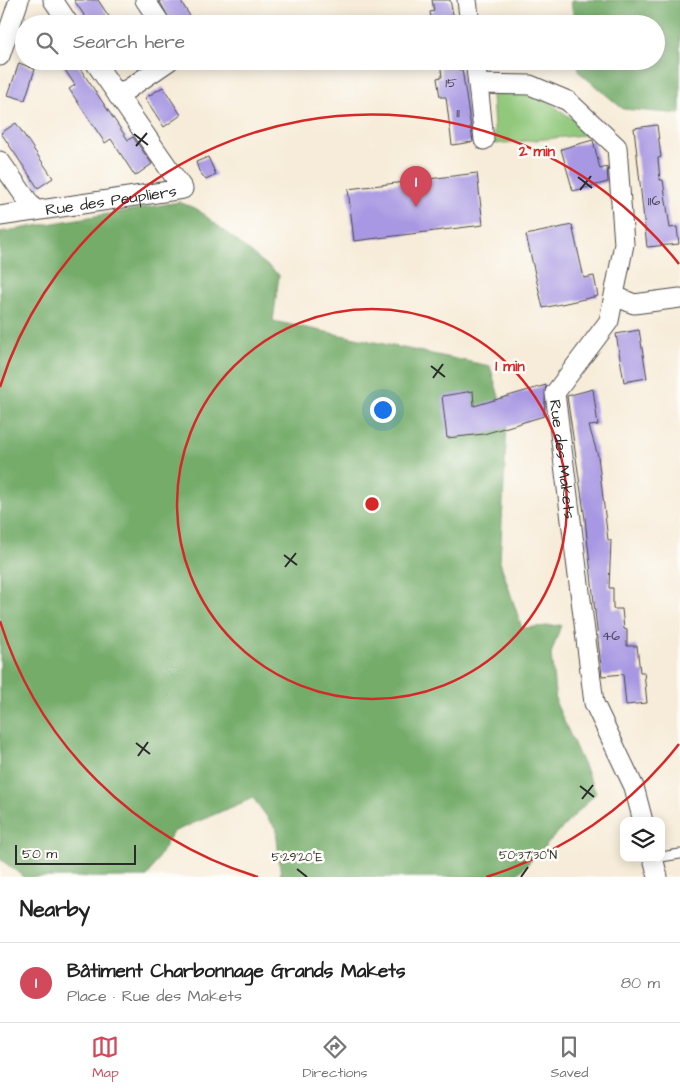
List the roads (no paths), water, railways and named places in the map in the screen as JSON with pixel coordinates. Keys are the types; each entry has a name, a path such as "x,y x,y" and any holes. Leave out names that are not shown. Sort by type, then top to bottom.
{"street":[{"path":"0,56 19,0"},
{"path":"53,0 63,15"},
{"path":"145,0 155,15"},
{"path":"467,0 469,15"},
{"name":"Rue des Peupliers","path":"35,212 183,190 100,70"},
{"path":"118,96 156,70"},
{"path":"476,70 484,140"},
{"name":"Rue des Makets","path":"478,84 530,85 568,101 617,147 624,244 609,321 555,393 594,703 634,787 642,817"},
{"path":"0,161 35,212 0,216"},
{"path":"615,296 634,304 680,298"},
{"path":"654,862 658,877"}],"lane":[{"path":"665,856 680,854"}],"place":[{"name":"Bâtiment Charbonnage Grands Makets","path":"416,207"}]}
